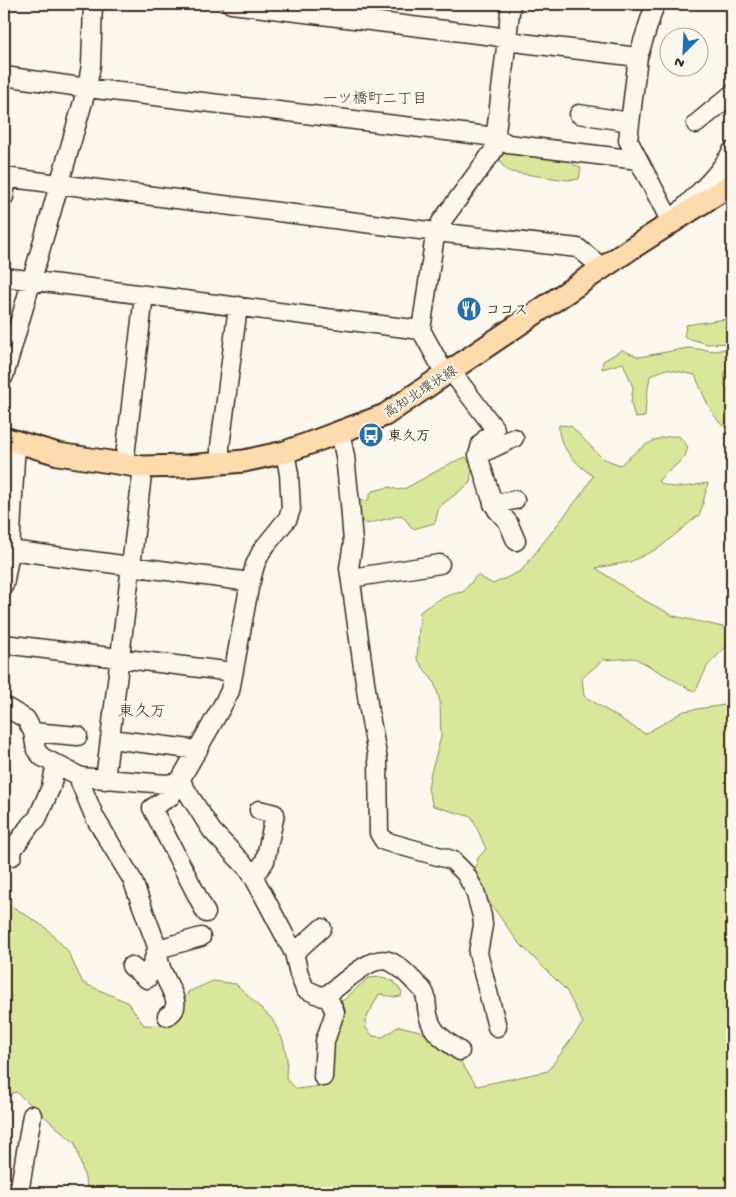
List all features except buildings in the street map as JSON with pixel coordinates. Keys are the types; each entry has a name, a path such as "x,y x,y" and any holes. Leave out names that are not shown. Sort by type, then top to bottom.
{"main road":[{"name":"高知北環状線","path":"11,441 58,454 134,466 220,464 284,452 385,415 671,222 732,184"}],"street":[{"path":"4,376 87,88 91,65 93,4"},
{"path":"231,4 638,57"},
{"path":"511,4 494,150 441,222 436,232 421,330 448,372 495,429 481,444 478,455 493,504 508,522 516,541"},
{"path":"655,4 638,57 628,140 671,222 686,204 712,180 732,151"},
{"path":"4,76 87,88 496,137 508,144 638,160"},
{"path":"696,124 732,94"},
{"path":"579,114 630,122"},
{"path":"4,197 5,178 578,248 603,268"},
{"path":"4,277 421,330"},
{"path":"105,780 132,566 134,466 144,295"},
{"path":"220,464 220,447 238,306"},
{"path":"340,432 345,456 353,543 349,568 378,760 379,833 384,840 452,860 465,873 475,891 482,916 483,925 478,953 497,1027"},
{"path":"478,455 514,438"},
{"path":"4,585 10,550 15,459 11,441"},
{"path":"206,913 152,808 171,796 181,782 230,691 250,582 259,556 285,523 291,509 289,474 284,452"},
{"path":"493,504 516,500"},
{"path":"10,550 250,582"},
{"path":"351,578 440,564"},
{"path":"4,644 233,672"},
{"path":"4,706 26,719 33,732 36,750 42,757 81,777 166,784 181,782"},
{"path":"33,732 78,736"},
{"path":"111,739 198,750"},
{"path":"12,856 13,849 31,824 37,819 52,787 56,764"},
{"path":"81,777 80,782 95,818 132,879 158,949 158,959 176,998 172,1014 166,1016"},
{"path":"181,782 212,831 253,876 294,953 299,974 306,989 323,997 362,968 374,962 389,961 395,964 426,994 431,1026 438,1035 460,1051"},
{"path":"253,876 265,861 275,814 259,810"},
{"path":"294,953 322,928"},
{"path":"158,949 201,937"},
{"path":"130,966 147,979 158,949"},
{"path":"323,1077 325,1042 335,1012 327,995"},
{"path":"19,1193 32,1115"}],"green space":[{"path":"503,150 559,156 581,168 579,179 567,180 510,172 502,165 499,155"},
{"path":"732,318 732,343 708,344 684,337 686,325"},
{"path":"732,347 732,365 725,371 725,386 732,395 732,432 725,428 714,415 695,375 666,369 650,376 645,417 635,418 631,403 633,387 623,363 602,369 603,361 622,350 639,357 688,348 716,351"},
{"path":"559,425 571,426 602,458 620,465 647,444 670,436 679,436 688,447 685,457 658,481 675,487 708,483 700,514 659,548 630,562 596,568 638,597 674,616 732,629 732,641 708,665 695,692 635,658 603,660 582,678 584,696 645,734 684,711 724,705 732,706 732,1193 89,1193 75,1143 16,1092 4,1096 4,901 46,928 67,950 83,983 127,1002 144,1025 163,1025 174,1020 188,992 213,981 236,984 272,1019 283,1040 287,1058 286,1079 297,1089 321,1086 326,1077 339,1004 368,978 382,977 393,981 402,992 401,996 395,997 379,994 365,1021 366,1028 373,1036 383,1037 399,1026 420,1031 458,1058 477,1086 548,1071 583,1023 566,990 518,942 487,899 474,874 478,858 486,849 472,817 433,806 428,789 441,737 440,701 434,682 417,659 420,612 440,599 463,592 477,575 493,584 521,571 583,492 593,476 565,448 561,441"},
{"path":"466,457 472,468 470,483 439,507 435,523 413,529 402,515 366,524 361,520 357,500 367,501 372,491 390,487 398,490 406,488 453,462"}],"place":[{"name":"ココス","path":"469,309"},
{"name":"東久万","path":"371,435"}],"district":[{"name":"一ツ橋町二丁目","path":"375,98"},
{"name":"東久万","path":"142,710"}]}
